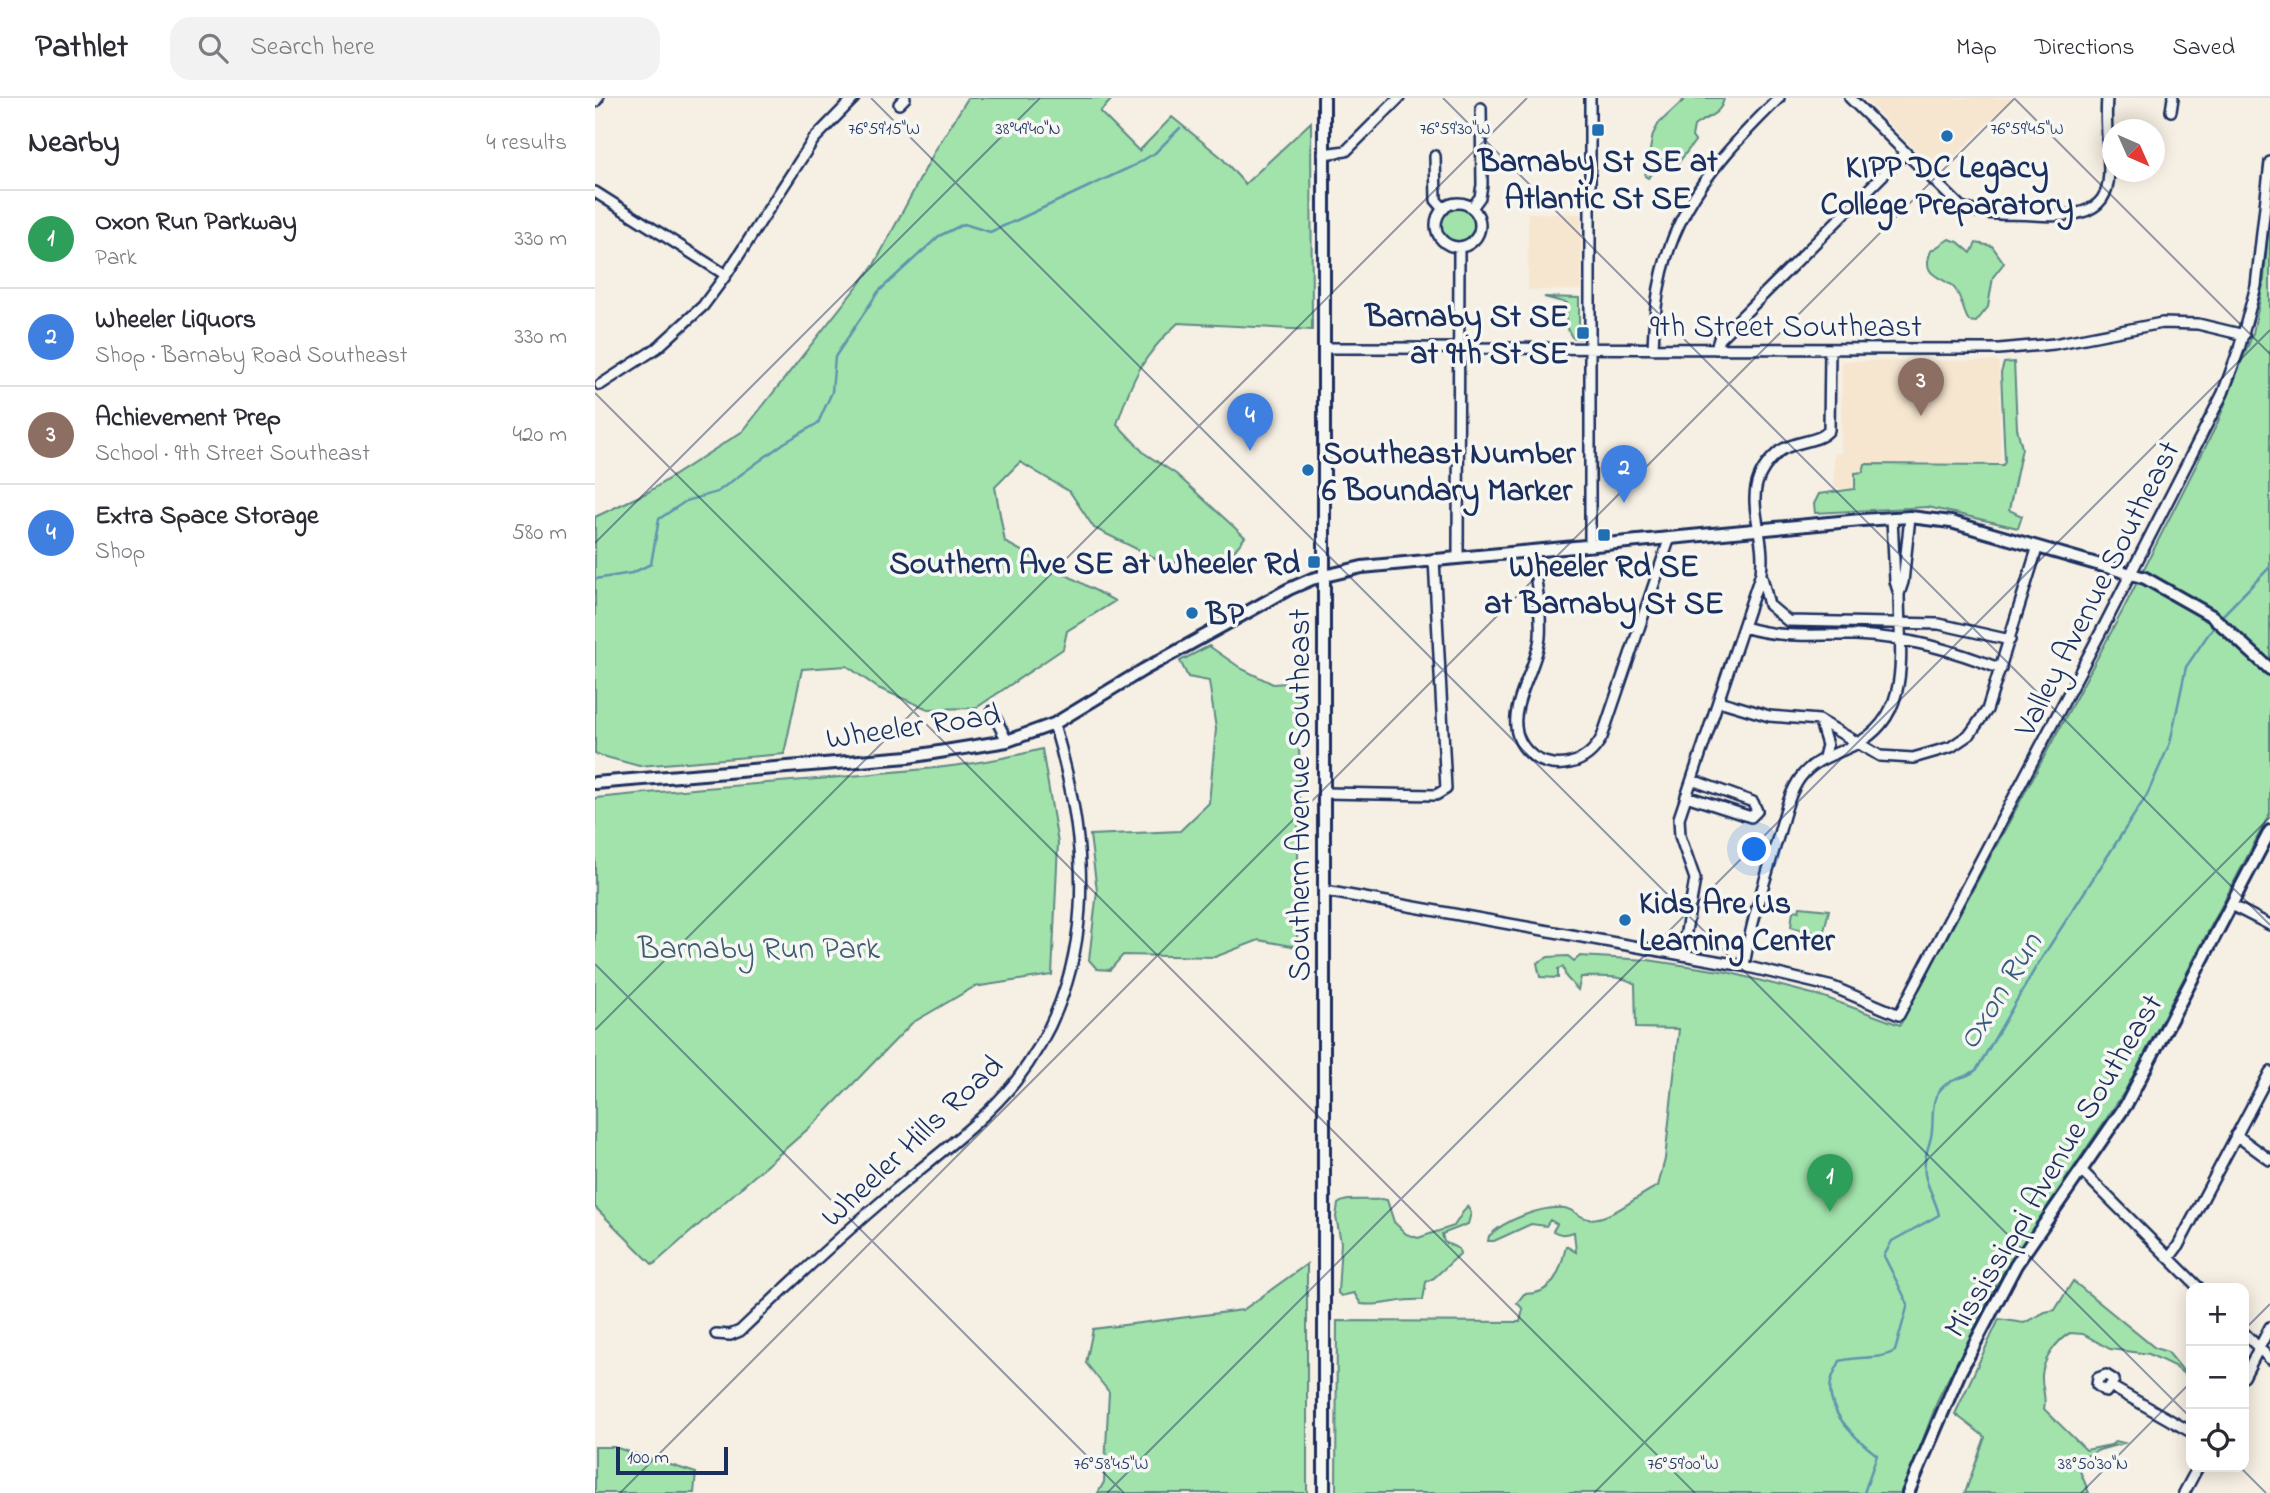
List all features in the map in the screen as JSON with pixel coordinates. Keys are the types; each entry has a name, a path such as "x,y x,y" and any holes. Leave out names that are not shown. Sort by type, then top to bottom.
{"main road":[{"name":"Southern Avenue Southeast","path":"1324,98 1324,1493"},
{"name":"Wheeler Road","path":"595,783 908,757 1007,741 1054,724 1263,602 1324,576 1362,567 1892,518 1910,517 1951,522 2130,575 2168,589 2212,616 2270,668"},
{"name":"Mississippi Avenue Southeast","path":"1908,1493 1981,1329 2016,1265 2126,1105 2270,831"}],"street":[{"path":"600,385 676,333 726,275 814,139 854,98"},
{"path":"1323,154 1346,152 1399,98"},
{"path":"1590,98 1590,546"},
{"path":"1653,349 1659,281 1684,212 1722,156 1779,98"},
{"path":"1850,98 1955,203 1970,211 2071,217 2095,206 2106,192 2111,176 2105,129 2107,98"},
{"path":"2172,111 2173,98"},
{"path":"1472,208 1480,197 1482,185 1481,108"},
{"path":"1716,349 1719,339 1905,153"},
{"path":"1434,156 1436,201 1444,209"},
{"name":"Valley Avenue Southeast","path":"1744,966 1833,987 1899,1015 2215,410 2243,335 2260,262 2270,162"},
{"path":"595,192 726,275"},
{"path":"1458,203 1472,208 1479,218 1479,232 1470,243 1459,247 1446,243 1437,232 1437,219 1444,209 1458,203"},
{"path":"1458,557 1459,247"},
{"name":"9th Street Southeast","path":"1325,348 1970,350 2041,346 2134,327 2170,323 2207,326 2243,335"},
{"path":"1682,954 1695,879 1678,829 1686,796 1761,573 1763,546 1754,517 1754,498 1766,466 1791,444 1823,436 1829,430 1830,349"},
{"path":"1899,594 1903,582 1910,517"},
{"path":"1325,891 1744,966 1752,921 1791,795 1806,771 1824,757 1857,744 1882,724 1895,702 1901,677 1899,594 1895,581 1892,518"},
{"path":"1532,551 1540,637 1515,721 1521,741 1531,754 1546,763 1565,764 1588,755 1602,737 1669,540"},
{"path":"1719,701 1769,716 1819,720 1870,752 1895,758 1933,755 1951,747 1970,734 1982,718 2001,668 2037,549"},
{"path":"1324,793 1441,793 1448,783 1434,559"},
{"path":"1761,573 1769,605 1782,618 1802,624 1899,623 1969,629 2010,640"},
{"path":"1782,618 1783,635"},
{"path":"1851,623 1853,635"},
{"path":"1744,627 1783,635 1899,638 1940,646 2001,668"},
{"path":"992,710 1007,741"},
{"path":"1819,720 1826,732 1824,757"},
{"name":"Wheeler Hills Road","path":"716,1334 730,1335 740,1331 958,1137 1013,1084 1051,1025 1075,959 1082,901 1067,769 1054,724"},
{"path":"1686,796 1751,817 1757,811 1753,802 1692,780"},
{"path":"2231,905 2270,925"},
{"path":"2169,1258 2178,1246 2270,1072"},
{"path":"2236,1135 2270,1160"},
{"path":"2081,1170 2194,1283"},
{"path":"2249,1367 2270,1327"},
{"path":"2249,1338 2270,1359"},
{"path":"2112,1387 2186,1429"},
{"path":"2184,1493 2195,1472"}],"shaded area":[{"name":"KIPP DC Legacy College Preparatory","path":"1864,98 2013,98 1938,173"},
{"path":"1528,213 1581,214 1581,290 1528,290"},
{"path":"1842,361 1999,361 2001,463 1863,463 1863,471 1854,471 1853,489 1834,489 1834,453 1841,453"}],"green space":[{"path":"968,98 1113,98 1100,112 1139,151 1172,117 1221,157 1245,184 1311,122 1312,330 1178,323 1147,357 1128,394 1117,424 1144,453 1176,474 1245,537 1228,559 1165,563 1094,528 1070,492 1020,462 995,487 1005,542 1115,601 1067,631 1063,649 976,708 928,709 878,688 847,666 802,669 784,754 639,766 595,754 595,517 648,492 743,431 874,265 936,149"},
{"path":"1686,98 1724,98 1720,109 1694,126 1692,137 1695,141 1676,166 1660,166 1648,178 1645,176 1653,134 1659,123"},
{"path":"2270,207 2270,813 2125,1091 2003,1273 1939,1397 1903,1493 1336,1493 1337,1321 1520,1322 1523,1309 1517,1303 1524,1294 1542,1291 1553,1281 1566,1246 1576,1252 1574,1232 1556,1233 1553,1231 1557,1224 1550,1220 1546,1226 1531,1224 1494,1241 1488,1241 1489,1236 1514,1220 1545,1209 1564,1208 1589,1219 1607,1216 1658,1186 1665,1159 1679,1029 1636,1028 1635,984 1629,981 1609,977 1581,977 1578,990 1566,977 1563,967 1558,969 1558,978 1540,977 1537,963 1548,957 1568,956 1574,961 1580,956 1648,960 1727,972 1824,997 1900,1025 2123,610 2217,424 2253,333 2264,280"},
{"path":"1458,208 1470,213 1475,225 1470,237 1458,242 1446,237 1441,225 1446,213"},
{"path":"1949,239 1958,242 1971,253 1976,243 1992,246 2004,263 1993,277 1988,307 1976,322 1969,321 1955,289 1935,275 1928,266 1931,251"},
{"path":"1544,297 1579,298 1579,338 1572,337 1566,327 1567,303"},
{"path":"2014,362 2017,428 2022,448 2009,510 2022,516 2018,528 1928,507 1815,513 1814,504 1819,494 1855,489 1855,473 1863,472 1865,464 2003,465 2001,373 2004,363"},
{"path":"1209,646 1242,669 1273,684 1300,682 1297,947 1259,940 1215,957 1123,955 1110,970 1097,969 1089,960 1097,891 1090,835 1180,831 1209,803 1216,729 1209,681 1188,677 1180,661"},
{"name":"Barnaby Run Park","path":"1042,749 1058,843 1052,975 974,987 912,1023 817,1121 653,1265 595,1207 595,798 937,768 999,759"},
{"path":"1800,907 1829,910 1823,935 1791,927 1793,910 1799,911"},
{"path":"1347,1200 1387,1200 1394,1222 1406,1234 1418,1238 1454,1226 1467,1206 1471,1213 1468,1224 1442,1234 1444,1242 1459,1249 1460,1254 1426,1282 1423,1300 1361,1304 1354,1293 1341,1296 1338,1293 1341,1242 1336,1217 1338,1204"},
{"path":"1307,1264 1307,1493 1098,1493 1104,1482 1109,1392 1086,1363 1093,1329 1243,1310"},
{"path":"2073,1281 2155,1348 2168,1352 2186,1376 2174,1366 2149,1354 2110,1349 2083,1334 2070,1333 2056,1345 2045,1363 2042,1375 2044,1409 2086,1450 2111,1445 2116,1441 2124,1443 2099,1450 2076,1461 2089,1493 1965,1493 1985,1437 1955,1414 1999,1319 2024,1323 2055,1310"},
{"path":"595,1447 614,1447 696,1473 694,1493 595,1493"}],"waterway":[{"path":"595,579 632,573 651,564 659,519 686,501 717,492 784,443 818,423 832,392 835,357 878,292 939,236 964,224 990,232 1015,221 1135,165 1155,153 1180,128"},
{"name":"Oxon Run","path":"2220,618 2270,567"},
{"name":"Oxon Run","path":"1864,1493 1877,1455 1852,1433 1837,1414 1830,1393 1831,1382 1840,1361 1882,1356 1895,1351 1908,1304 1884,1256 1892,1241 1939,1215 1925,1174 1925,1159 1936,1097 1948,1083 1977,1069 2036,967 2147,795 2170,743 2186,667 2216,623"}],"place":[{"name":"Barnaby St SE at Atlantic St SE","path":"1598,130"},
{"name":"KIPP DC Legacy College Preparatory","path":"1947,136"},
{"name":"Barnaby St SE at 9th St SE","path":"1583,333"},
{"name":"Achievement Prep","path":"1921,416"},
{"name":"Extra Space Storage","path":"1250,451"},
{"name":"Southeast Number 6 Boundary Marker","path":"1308,470"},
{"name":"Wheeler Liquors","path":"1624,503"},
{"name":"Wheeler Rd SE at Barnaby St SE","path":"1604,535"},
{"name":"Southern Ave SE at Wheeler Rd","path":"1314,562"},
{"name":"BP","path":"1192,613"},
{"name":"Kids Are Us Learning Center","path":"1625,920"},
{"name":"Oxon Run Parkway","path":"1830,1212"}]}
